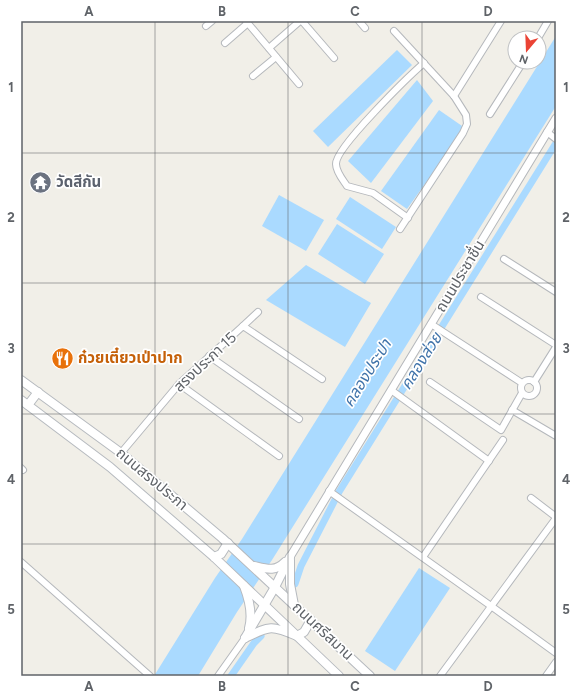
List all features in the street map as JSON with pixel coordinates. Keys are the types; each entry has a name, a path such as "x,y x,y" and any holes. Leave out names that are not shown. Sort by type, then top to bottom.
{"main road":[{"name":"ถนนสรงประภา","path":"21,380 121,453 231,545 252,565 266,573"},
{"path":"28,405 38,392"},
{"name":"ถนนสรงประภา","path":"21,400 110,467 222,564 244,585 250,596 264,605"},
{"path":"214,557 221,554 231,545"},
{"path":"275,587 266,573 280,568 290,557"},
{"path":"245,638 275,587 290,557"},
{"path":"290,557 290,584 294,605"},
{"name":"ถนนศรีสมาน","path":"275,587 370,676"},
{"path":"245,638 250,624 250,596"},
{"name":"ถนนศรีสมาน","path":"264,605 339,676"},
{"path":"245,638 268,628 278,628 297,636 304,632 311,620"}],"street":[{"path":"206,26 212,21"},
{"path":"269,48 301,21 334,58"},
{"path":"359,21 365,28"},
{"path":"454,96 502,21"},
{"path":"543,30 548,21"},
{"path":"225,43 247,22 299,84"},
{"path":"394,31 454,96 466,115 467,124 463,133 400,229"},
{"path":"253,76 276,57"},
{"path":"408,218 373,193 347,186 338,171 336,163 339,155 354,136 424,63"},
{"path":"490,114 518,70"},
{"name":"ถนนประชาชื่น","path":"290,557 335,494 432,324 556,118"},
{"path":"547,132 556,139"},
{"path":"504,259 556,292"},
{"path":"481,298 556,346 534,382"},
{"path":"243,326 258,312"},
{"path":"432,324 522,383"},
{"name":"สรงประภา 15","path":"121,453 179,384 243,326 322,379"},
{"path":"209,356 299,419"},
{"path":"529,380 534,382 537,389 534,393 527,396 522,393 520,388 522,383 529,380"},
{"path":"430,382 501,430 522,393"},
{"path":"179,384 279,456"},
{"path":"394,392 489,461"},
{"path":"512,410 556,436"},
{"path":"423,557 503,440"},
{"path":"335,494 556,653"},
{"path":"440,676 556,517 531,498"},
{"path":"21,562 146,675"},
{"path":"218,676 245,638"},
{"path":"546,676 556,662"}],"water":[{"name":"คลองประปา","path":"556,36 556,106 272,560 237,612 198,676 154,676 215,578 242,539 535,70 547,70 547,50"},
{"path":"397,50 412,65 328,147 313,131"},
{"path":"417,80 433,101 371,183 348,161"},
{"path":"439,110 465,128 407,209 381,191"},
{"path":"279,195 324,220 306,251 262,226"},
{"path":"350,197 396,227 382,249 336,219"},
{"path":"337,224 384,254 365,284 318,254"},
{"path":"306,265 371,303 345,347 266,300"},
{"path":"419,568 450,588 395,671 365,651"}],"waterway":[{"name":"คลองส่วย","path":"295,584 301,566 339,492 556,143"},
{"name":"คลองส่วย","path":"231,676 254,643 261,636"}],"place":[{"name":"วัดสีกัน","path":"40,182"},
{"name":"ก๋วยเตี๋ยวเป่าปาก","path":"63,358"}]}
